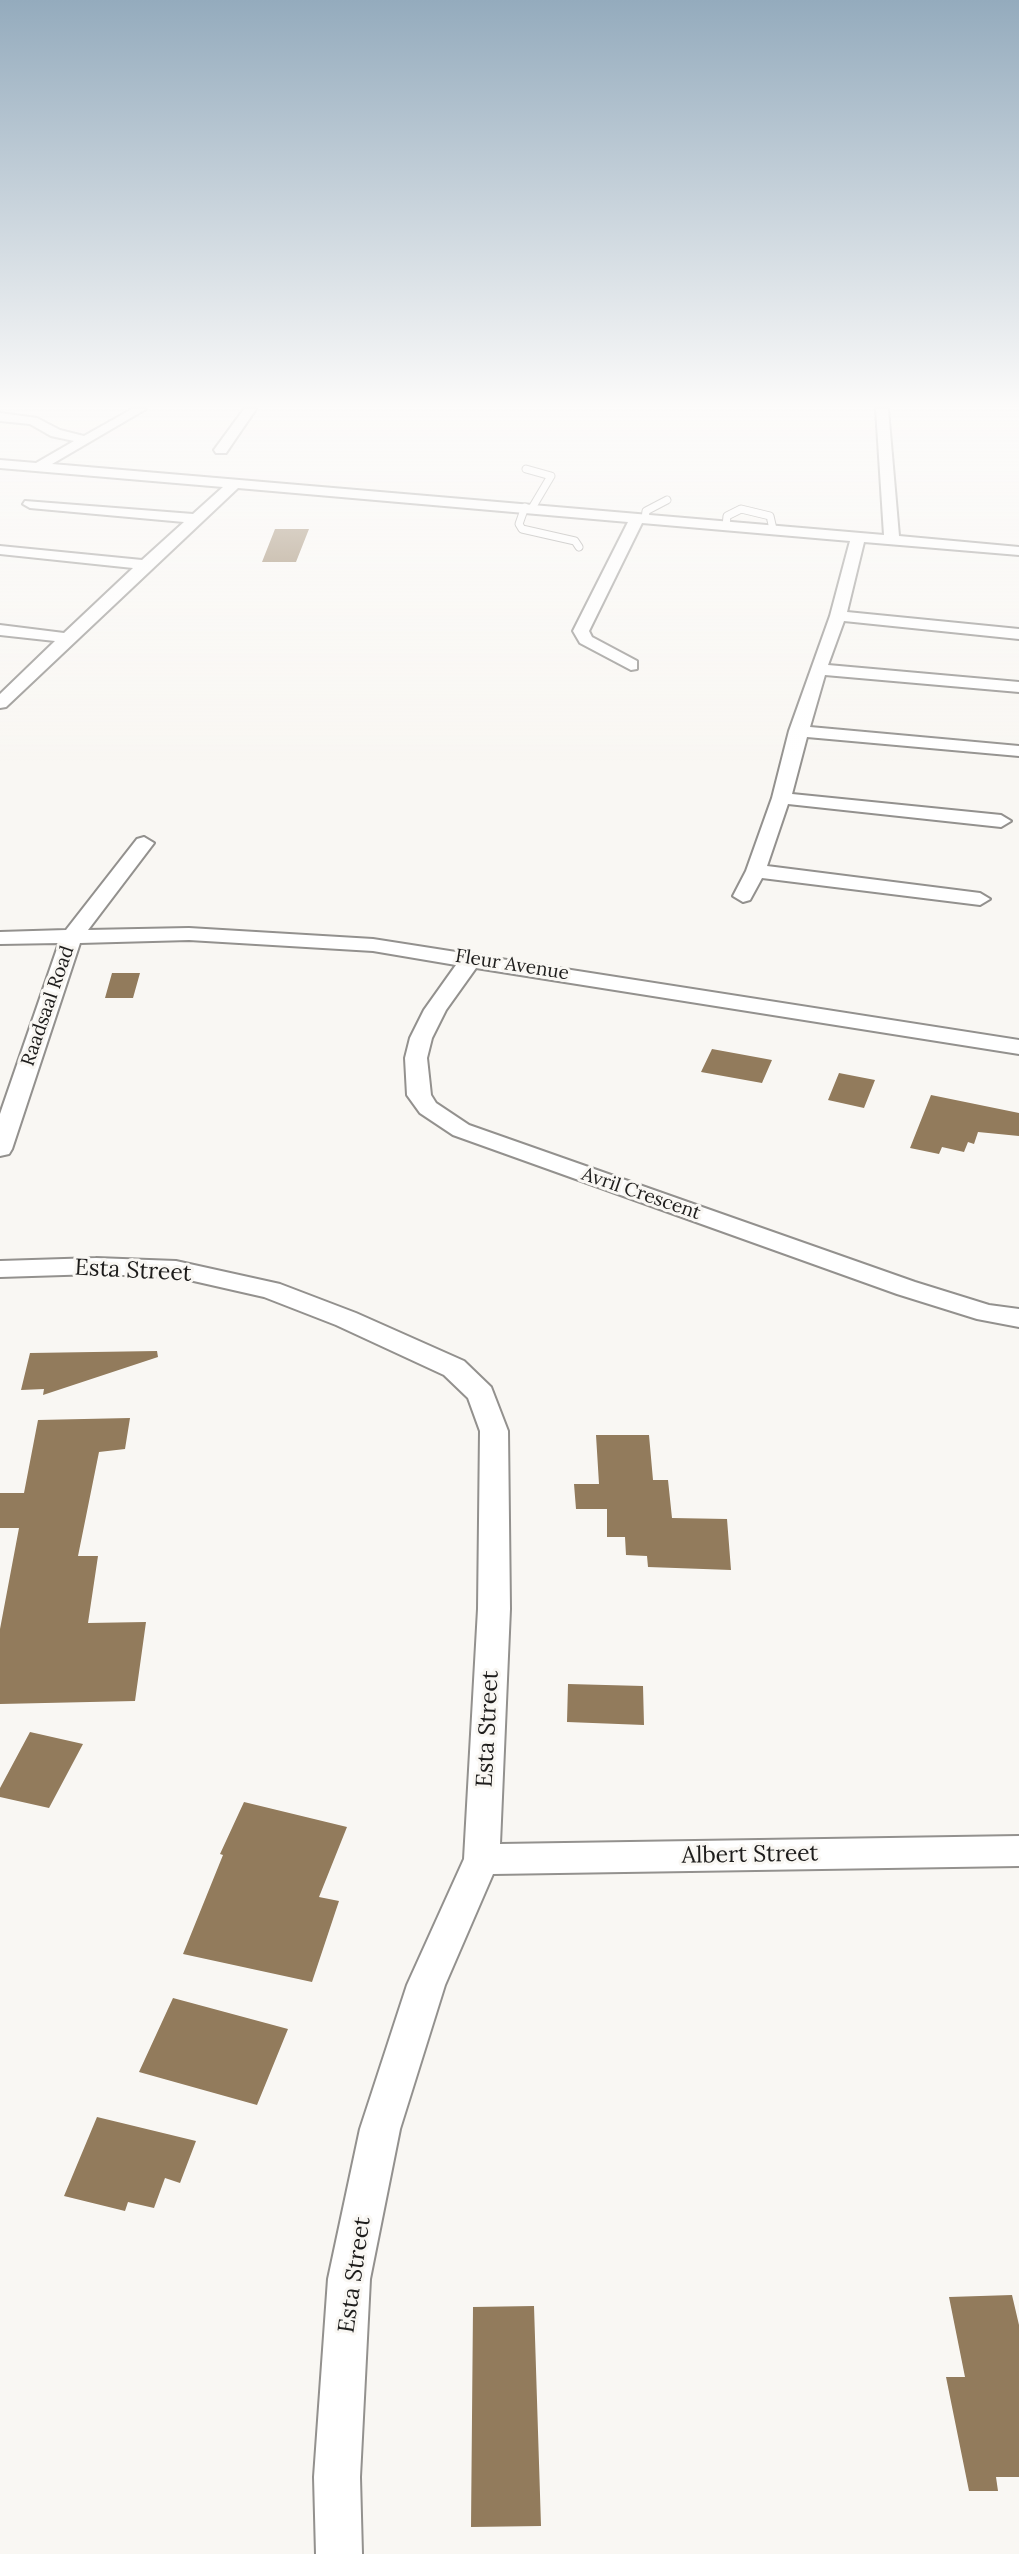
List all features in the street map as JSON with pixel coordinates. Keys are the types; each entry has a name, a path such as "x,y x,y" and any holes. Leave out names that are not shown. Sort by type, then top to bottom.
{"street":[{"path":"0,703 186,528"},
{"path":"631,664 586,640 581,631 610,570 634,528"},
{"path":"760,528 1019,551"},
{"path":"891,528 892,540"},
{"path":"743,896 756,871 781,798 818,669 838,616 858,538"},
{"path":"0,550 145,565"},
{"path":"838,616 1019,634"},
{"path":"0,630 67,638"},
{"path":"818,669 1019,687"},
{"path":"799,731 1019,751"},
{"path":"781,798 1001,821"},
{"name":"Raadsaal Road","path":"0,1149 71,938 144,843"},
{"path":"756,871 980,899"},
{"name":"Fleur Avenue","path":"0,938 188,934 373,945 1019,1047"},
{"name":"Avril Crescent","path":"471,959 435,1010 421,1038 416,1058 419,1096 428,1108 461,1130 906,1288 986,1313 1019,1318"},
{"name":"Esta Street","path":"0,1269 96,1266 176,1269 271,1290 414,1348 454,1368 481,1394 494,1431 494,1609 482,1859 422,1998 380,2129 352,2265 337,2477 339,2554"},
{"name":"Albert Street","path":"482,1859 1019,1851"}],"lane":[{"path":"522,528 575,541 579,547"}],"building":[{"path":"275,529 309,529 296,562 262,562"},
{"path":"112,973 140,973 133,998 105,998"},
{"path":"712,1049 772,1060 762,1083 701,1072"},
{"path":"839,1073 875,1080 864,1108 828,1100"},
{"path":"931,1095 1019,1113 1019,1136 978,1132 974,1144 968,1142 964,1152 942,1147 939,1154 910,1148"},
{"path":"157,1351 158,1357 43,1395 44,1389 21,1390 30,1353"},
{"path":"130,1418 125,1449 99,1452 78,1556 98,1556 88,1623 146,1622 135,1701 0,1704 0,1629 19,1528 0,1528 0,1493 24,1493 38,1420"},
{"path":"596,1435 649,1435 653,1480 668,1480 672,1518 727,1519 731,1570 648,1567 647,1556 626,1555 625,1537 607,1537 607,1509 576,1509 574,1484 599,1484"},
{"path":"568,1684 643,1686 644,1725 567,1722"},
{"path":"30,1732 83,1744 49,1808 0,1797 0,1788"},
{"path":"244,1802 347,1827 319,1897 339,1901 312,1982 183,1954 223,1855 220,1854"},
{"path":"173,1998 288,2029 257,2105 139,2072"},
{"path":"97,2117 196,2141 180,2183 165,2178 154,2208 128,2202 125,2211 64,2196"},
{"path":"1012,2295 1019,2325 1019,2477 996,2477 998,2491 969,2491 946,2377 965,2377 949,2297"},
{"path":"534,2306 541,2526 471,2527 473,2307"}]}
